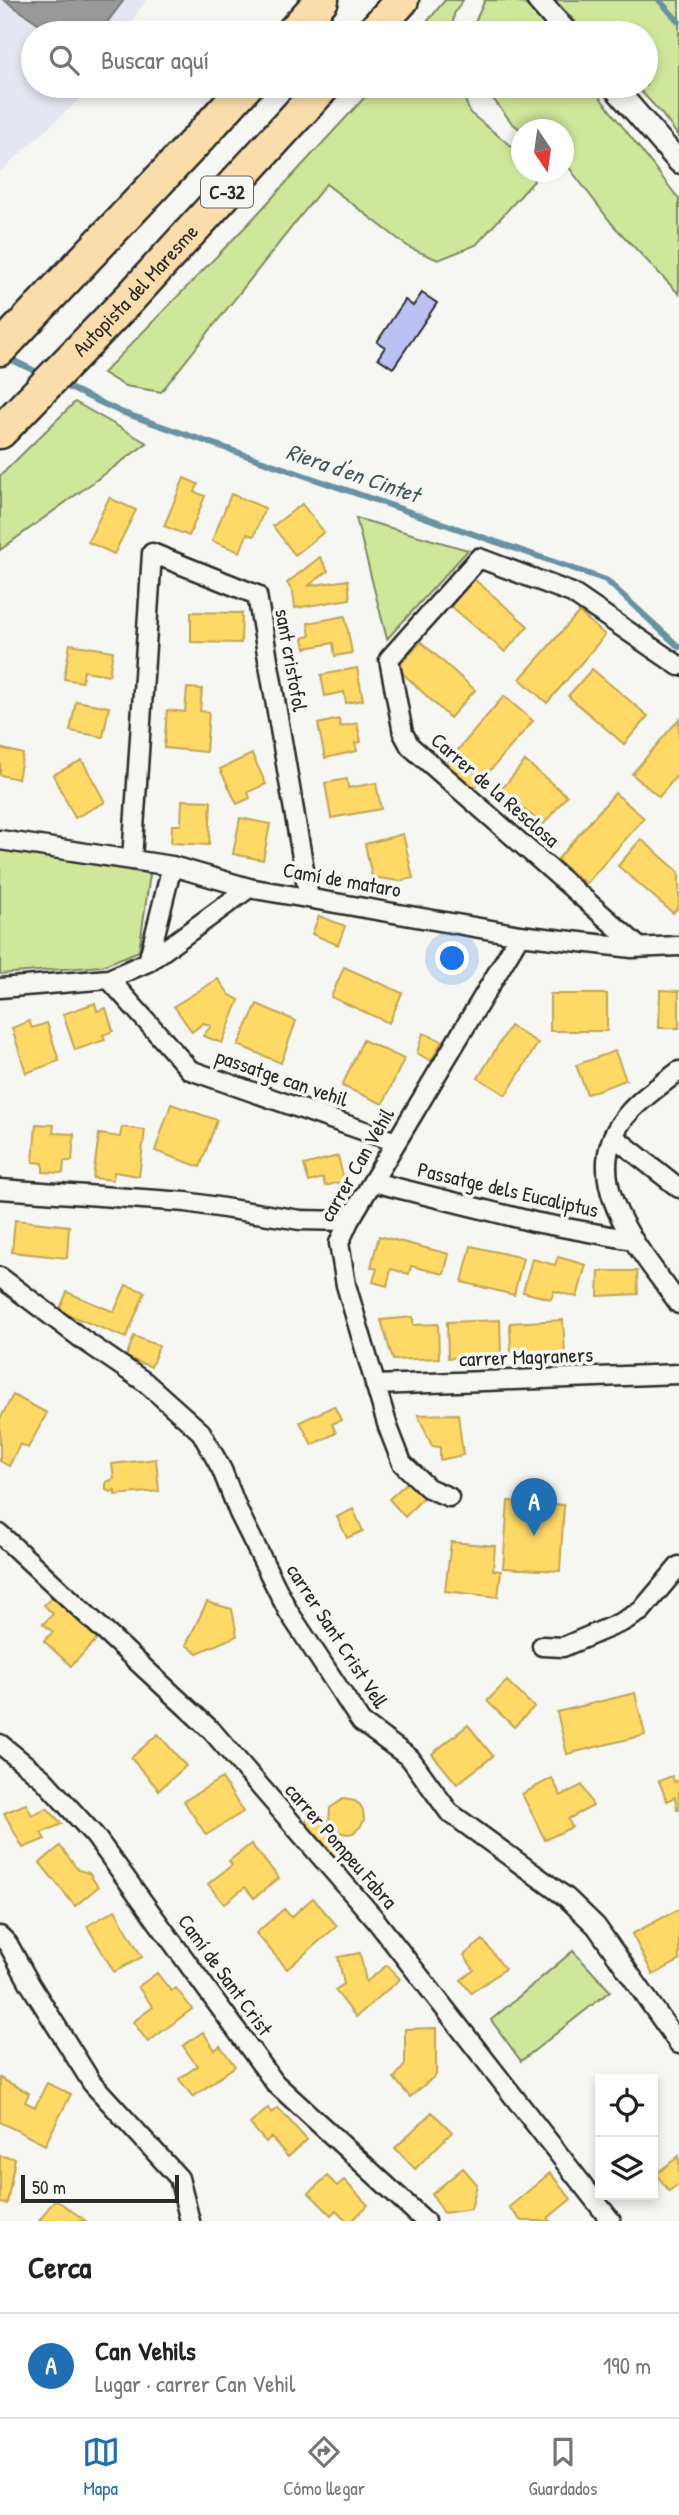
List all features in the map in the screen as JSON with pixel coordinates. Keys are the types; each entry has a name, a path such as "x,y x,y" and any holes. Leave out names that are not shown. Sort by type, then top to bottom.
{"highway":[{"path":"303,21 322,0"},
{"path":"383,21 402,0"},
{"name":"C-32","path":"0,349 235,98"},
{"name":"Autopista del Maresme","path":"2,430 131,298 313,98"}],"street":[{"path":"539,0 557,21"},
{"path":"623,98 679,162"},
{"name":"sant cristofol","path":"132,860 152,553 257,595 309,898"},
{"name":"Carrer de la Resclosa","path":"639,947 410,746 403,733 389,659 479,558 572,593 679,666"},
{"name":"Camí de mataro","path":"0,840 172,866 249,888 520,935 639,947 679,946"},
{"path":"148,962 172,866"},
{"path":"0,988 109,979 148,962 249,888"},
{"name":"carrer Can Vehil","path":"449,1497 428,1488 402,1463 375,1385 346,1285 339,1243 349,1221 520,935"},
{"name":"passatge can vehil","path":"109,979 190,1070 396,1142"},
{"path":"679,1071 642,1099 625,1117 613,1136 606,1156 612,1199 632,1240 679,1304"},
{"path":"613,1136 679,1188"},
{"name":"Passatge dels Eucaliptus","path":"373,1182 534,1222 632,1240"},
{"path":"0,1189 186,1202 300,1220 349,1221"},
{"name":"carrer Sant Crist Vell","path":"0,1277 82,1339 145,1381 201,1432 222,1470 239,1513 288,1611 361,1721 410,1758 449,1812 567,1898 596,1926 679,2044"},
{"name":"carrer Magraners","path":"375,1385 679,1374"},
{"name":"carrer Pompeu Fabra","path":"0,1534 212,1731 374,1918 611,2221"},
{"path":"542,1646 563,1647 641,1611 679,1566"},
{"name":"Camí de Sant Crist","path":"0,1744 43,1779 95,1836 275,2083 425,2221"},
{"path":"0,1936 8,1944 92,2083 179,2178 190,2221"}],"shaded area":[{"path":"0,0 146,0 132,21 21,21 21,98 81,98 0,172"}],"green space":[{"path":"445,0 463,0 454,14 453,21 428,21"},
{"path":"485,0 524,4 541,21 475,21"},
{"path":"555,0 679,0 679,137 647,98 658,98 658,21 575,21"},
{"path":"364,98 464,98 470,113 511,146 511,182 533,182 476,245 438,260 410,248 326,184 161,392 125,386 103,373 249,223"},
{"path":"492,98 600,98 679,199 679,294 613,225 574,174 574,119 511,119 511,122"},
{"path":"75,402 147,443 0,550 0,476"},
{"path":"356,518 468,550 387,639"},
{"path":"0,849 150,874 139,951 102,966 0,974"},
{"path":"573,1951 610,1991 521,2061 491,2020"}],"building: Viviendas":[{"path":"184,478 198,484 195,492 205,496 189,536 164,526"},
{"path":"231,494 265,508 254,536 247,534 240,552 212,541"},
{"path":"109,498 136,510 114,554 88,542"},
{"path":"302,504 324,532 295,555 273,526"},
{"path":"320,557 328,571 308,586 348,580 350,599 295,608 293,592 287,583"},
{"path":"474,579 528,626 505,652 451,606"},
{"path":"191,612 242,613 241,643 191,642"},
{"path":"579,612 605,635 547,703 520,679"},
{"path":"345,616 352,653 335,656 333,643 305,648 303,638 310,636 308,623"},
{"path":"421,642 475,690 450,718 397,668"},
{"path":"70,644 113,651 109,675 84,671 82,682 64,679"},
{"path":"357,668 363,700 346,703 344,692 325,696 321,675"},
{"path":"592,669 648,716 624,744 568,696"},
{"path":"187,688 202,689 200,711 209,712 206,752 164,748 167,710 185,712"},
{"path":"504,696 533,721 475,788 446,764"},
{"path":"76,701 109,707 103,737 70,731"},
{"path":"339,719 340,727 357,723 361,742 355,743 357,751 325,758 318,724"},
{"path":"679,719 679,773 659,797 632,774"},
{"path":"0,748 23,754 18,779 0,775"},
{"path":"252,754 266,784 248,792 250,798 237,804 220,769"},
{"path":"82,760 105,802 75,818 53,775"},
{"path":"525,761 567,796 543,825 501,790"},
{"path":"347,779 348,788 376,783 381,809 331,818 325,783"},
{"path":"615,793 644,818 586,884 557,860"},
{"path":"182,800 211,801 209,845 171,843 172,825 181,825"},
{"path":"240,818 270,824 263,860 233,854"},
{"path":"403,834 413,878 399,881 372,877 365,844"},
{"path":"641,839 679,872 679,906 673,913 618,866"},
{"path":"319,916 345,926 338,945 312,934"},
{"path":"344,967 402,993 389,1023 331,997"},
{"path":"218,979 230,995 239,1000 222,1043 203,1036 211,1026 203,1023 192,1032 174,1006"},
{"path":"660,990 679,991 679,1028 659,1028"},
{"path":"550,994 607,994 607,1031 550,1031"},
{"path":"95,1003 97,1011 106,1008 113,1031 103,1035 105,1040 75,1050 63,1014"},
{"path":"257,1004 296,1021 281,1063 238,1045"},
{"path":"29,1021 32,1028 47,1023 59,1061 26,1073 12,1028"},
{"path":"510,1026 538,1043 506,1095 478,1078"},
{"path":"423,1033 442,1041 431,1061 417,1053"},
{"path":"363,1040 404,1059 383,1104 342,1086"},
{"path":"615,1051 626,1080 587,1094 576,1065"},
{"path":"171,1104 217,1120 200,1167 155,1151"},
{"path":"36,1124 54,1125 53,1133 74,1134 72,1161 64,1161 63,1173 43,1172 43,1163 33,1162"},
{"path":"122,1127 145,1130 139,1176 114,1172 113,1180 93,1178 99,1134 120,1137"},
{"path":"338,1156 344,1181 325,1186 323,1178 309,1182 304,1165"},
{"path":"15,1220 69,1226 67,1258 12,1252"},
{"path":"379,1236 449,1254 444,1274 411,1266 409,1274 391,1269 387,1286 373,1282 377,1269 371,1267"},
{"path":"471,1246 523,1258 514,1295 462,1282"},
{"path":"558,1257 586,1265 577,1297 554,1291 551,1299 523,1292 532,1259 555,1265"},
{"path":"599,1271 637,1271 638,1294 598,1296"},
{"path":"126,1285 145,1292 126,1338 59,1311 67,1292 114,1312"},
{"path":"413,1317 413,1325 438,1324 439,1358 393,1360 381,1320"},
{"path":"500,1320 501,1356 448,1358 447,1322"},
{"path":"563,1320 565,1354 511,1357 510,1323"},
{"path":"134,1336 159,1346 151,1367 126,1357"},
{"path":"13,1395 47,1413 28,1448 20,1444 9,1466 0,1461 0,1419"},
{"path":"334,1406 341,1420 332,1424 336,1433 312,1445 300,1422"},
{"path":"458,1414 463,1455 440,1460 440,1447 432,1446 418,1415"},
{"path":"156,1459 159,1491 115,1495 115,1490 106,1490 106,1482 114,1479 112,1464"},
{"path":"409,1481 423,1498 405,1517 389,1499"},
{"path":"508,1501 564,1505 560,1571 503,1568"},
{"path":"353,1509 363,1531 347,1538 337,1517"},
{"path":"451,1542 495,1546 493,1570 501,1571 498,1597 445,1591"},
{"path":"55,1594 100,1636 71,1666 44,1641 53,1632 43,1624 53,1614 44,1605"},
{"path":"207,1602 232,1609 237,1636 197,1653 186,1645"},
{"path":"507,1681 534,1707 514,1727 487,1701"},
{"path":"635,1693 645,1735 567,1754 557,1712"},
{"path":"468,1725 493,1756 457,1784 432,1754"},
{"path":"158,1734 186,1766 159,1790 131,1758"},
{"path":"672,1776 674,1782 679,1780 679,1809 675,1797 667,1801 659,1781"},
{"path":"222,1778 243,1812 206,1835 184,1801"},
{"path":"552,1778 561,1796 582,1785 593,1806 568,1819 572,1827 545,1840 522,1794"},
{"path":"343,1799 355,1801 360,1805 364,1820 353,1833 335,1831 333,1835 352,1857 341,1866 302,1823 316,1812 329,1822 330,1808"},
{"path":"26,1804 32,1815 47,1808 62,1824 41,1833 45,1839 23,1848 4,1813"},
{"path":"251,1844 279,1878 254,1898 245,1887 224,1904 208,1884 232,1865 229,1861"},
{"path":"60,1846 78,1870 89,1873 98,1887 75,1906 40,1863"},
{"path":"313,1898 337,1926 287,1969 256,1933 284,1909 291,1917"},
{"path":"679,1909 679,1961 653,1975 632,1934"},
{"path":"115,1910 142,1957 114,1972 87,1926"},
{"path":"483,1940 505,1969 471,1993 461,1980 474,1970 464,1955"},
{"path":"360,1953 366,1982 387,1965 400,1979 356,2017 335,1990 344,1984 338,1957"},
{"path":"157,1973 171,1991 176,1988 192,2009 148,2042 133,2022 153,2007 138,1987"},
{"path":"436,2028 436,2075 410,2097 394,2078 405,2065 405,2029"},
{"path":"203,2032 215,2050 220,2046 235,2066 193,2097 179,2079 197,2066 183,2046"},
{"path":"0,2078 29,2093 25,2102 35,2107 47,2083 71,2094 45,2145 0,2122"},
{"path":"268,2108 272,2113 278,2108 307,2140 288,2157 271,2137 266,2142 250,2124"},
{"path":"432,2112 452,2132 415,2169 395,2148"},
{"path":"0,2156 15,2158 7,2204 0,2203"},
{"path":"679,2156 679,2184 669,2191 658,2177 658,2172"},
{"path":"463,2168 477,2184 471,2209 444,2213 432,2194"},
{"path":"550,2173 571,2199 548,2218 550,2221 521,2221 509,2207"},
{"path":"327,2176 337,2186 344,2180 368,2205 352,2221 347,2221 336,2210 331,2215 309,2193"},
{"path":"55,2199 86,2221 39,2221"}],"building: Industria":[{"path":"4,0 124,0 108,21 35,21"}],"building: Otros":[{"path":"422,293 437,303 393,368 378,358 385,347 377,342 405,300 413,306"}],"waterway":[{"path":"659,0 679,22"},
{"name":"Riera d'en Cintet","path":"6,357 43,375"},
{"name":"Riera d'en Cintet","path":"59,383 121,412 606,580 679,647"}],"place":[{"name":"Can Vehils","path":"534,1536"}]}
